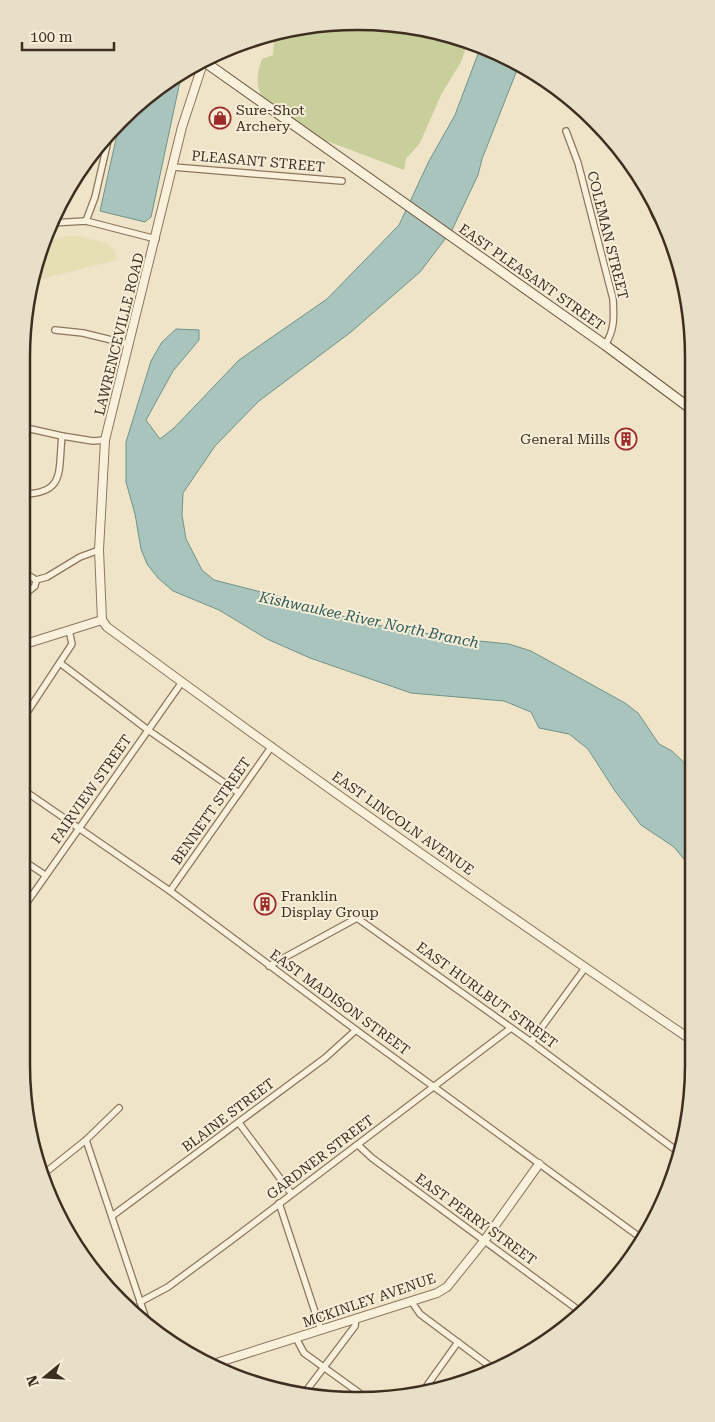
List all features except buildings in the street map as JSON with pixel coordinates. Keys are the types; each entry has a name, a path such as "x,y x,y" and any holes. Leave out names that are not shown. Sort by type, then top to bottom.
{"main road":[{"name":"EAST PLEASANT STREET","path":"210,65 395,198 605,345 685,405"}],"street":[{"name":"LAWRENCEVILLE ROAD","path":"102,620 99,550 106,440 182,127 200,71"},
{"name":"COLEMAN STREET","path":"566,131 578,163 613,299 614,320 610,337 605,345"},
{"path":"86,221 95,197 106,148"},
{"name":"PLEASANT STREET","path":"173,167 342,181"},
{"path":"59,223 86,221 156,240"},
{"path":"55,330 83,333 128,344"},
{"path":"30,429 93,441 106,440"},
{"path":"30,493 47,491 55,485 59,475 62,436"},
{"path":"30,576 36,580 47,577 80,556 99,550"},
{"path":"30,590 35,586 36,580"},
{"path":"30,642 102,620"},
{"name":"EAST LINCOLN AVENUE","path":"102,620 107,627 182,682 585,968 685,1036"},
{"path":"30,708 72,644 69,630"},
{"path":"60,663 148,730 239,793"},
{"name":"FAIRVIEW STREET","path":"30,898 182,682"},
{"name":"BENNETT STREET","path":"170,891 272,746"},
{"name":"EAST MADISON STREET","path":"30,795 170,891 269,966 637,1235"},
{"path":"30,864 46,875"},
{"name":"EAST HURLBUT STREET","path":"269,966 358,918 531,1042 674,1149"},
{"path":"531,1042 585,968"},
{"name":"GARDNER STREET","path":"140,1302 168,1287 511,1028"},
{"name":"BLAINE STREET","path":"112,1216 325,1058 356,1030"},
{"path":"47,1171 86,1140 120,1108"},
{"path":"239,1123 291,1193"},
{"path":"86,1140 144,1312"},
{"name":"EAST PERRY STREET","path":"358,1145 372,1158 576,1308"},
{"name":"MCKINLEY AVENUE","path":"221,1362 436,1293 447,1287 539,1164"},
{"path":"279,1203 321,1330"},
{"path":"411,1301 420,1314 488,1365"},
{"path":"308,1388 355,1326 356,1318"},
{"path":"296,1338 304,1353 358,1392"},
{"path":"427,1385 458,1342"}],"shaded area":[{"path":"74,235 106,243 114,250 117,260 39,280 52,239"}],"green space":[{"path":"358,30 421,36 466,48 461,62 441,95 420,143 406,159 404,170 324,140 266,101 258,86 258,75 262,59 273,55 274,41 315,33"}],"water":[{"path":"478,53 516,72 482,159 478,175 452,230 420,272 351,332 259,401 215,446 183,493 182,515 186,539 202,570 214,580 281,597 365,623 459,639 509,644 531,651 625,703 638,713 659,744 672,751 685,763 685,860 674,847 641,825 615,791 588,749 569,734 539,728 531,712 504,701 411,693 310,658 267,639 219,610 173,591 158,578 147,564 141,549 135,514 126,482 126,442 151,361 162,342 176,329 199,330 199,340 173,371 146,420 160,439 174,428 239,360 327,299 399,225 429,161 455,115"},
{"path":"180,83 151,217 145,222 100,211 117,136 142,111"}],"place":[{"name":"Sure-Shot Archery","path":"220,118"},
{"name":"General Mills","path":"626,439"},
{"name":"Franklin Display Group","path":"265,904"}],"water label":[{"name":"Kishwaukee River North Branch","path":"369,620"}]}
